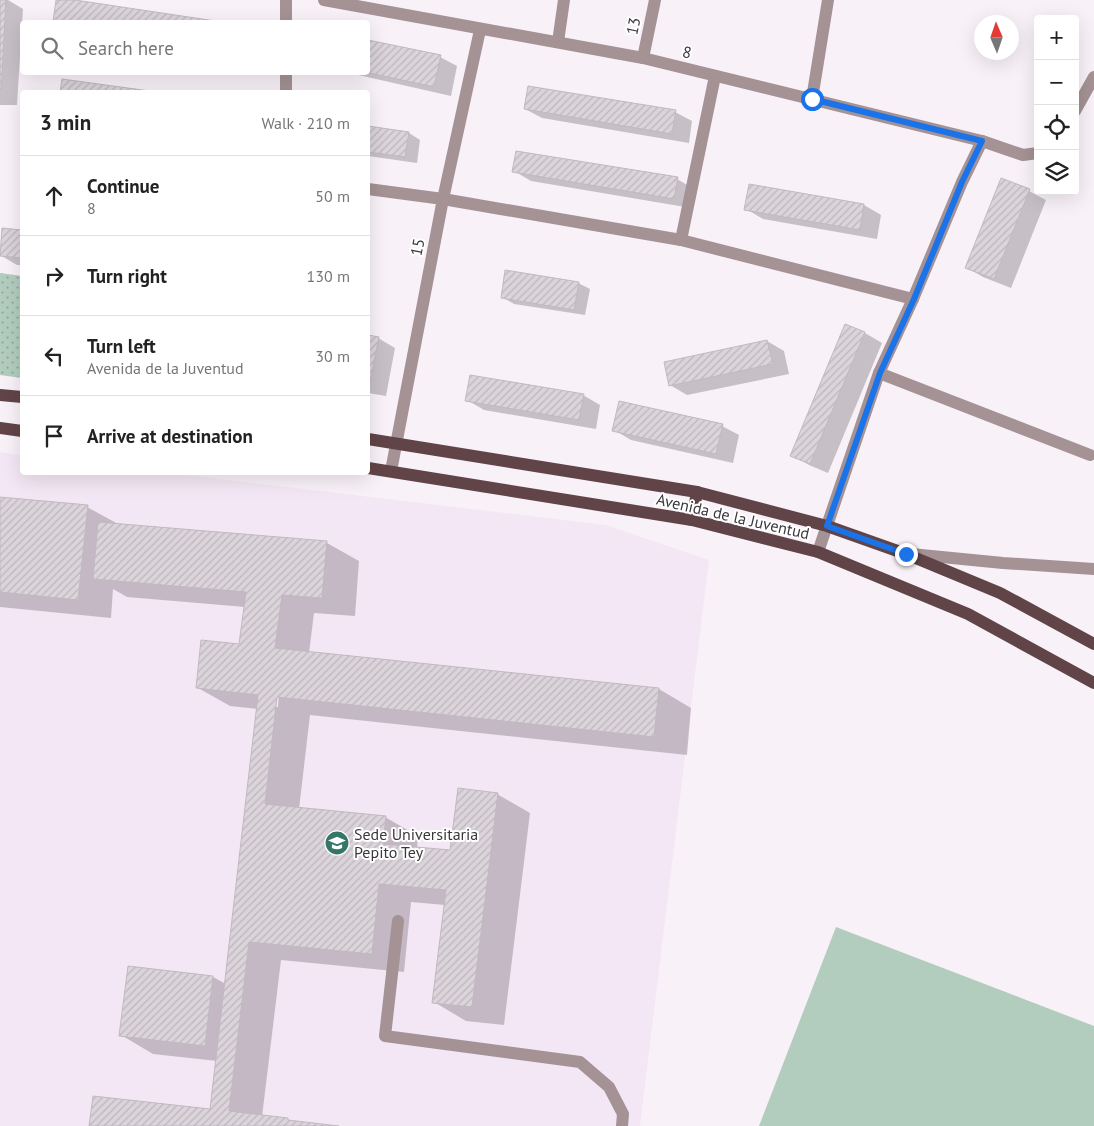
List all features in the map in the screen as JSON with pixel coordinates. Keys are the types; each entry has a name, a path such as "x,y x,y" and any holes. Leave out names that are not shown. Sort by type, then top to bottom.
{"main road":[{"path":"0,395 20,397"},
{"path":"0,428 20,430"},
{"name":"Avenida de la Juventud","path":"370,439 697,492 827,526 906,554 1000,593 1094,644"},
{"name":"Avenida de la Juventud","path":"370,468 692,520 818,552 968,614 1094,683"},
{"path":"692,520 697,492"}],"street":[{"path":"286,0 286,20"},
{"name":"8","path":"324,0 480,30 642,58 982,141 1023,155 1034,154"},
{"path":"558,42 564,0"},
{"name":"13","path":"642,58 655,0"},
{"path":"812,99 828,0"},
{"name":"15","path":"391,471 442,199 480,30"},
{"path":"286,75 286,90"},
{"path":"681,240 715,76"},
{"path":"1078,105 1094,77"},
{"path":"818,552 880,373 914,299 962,182 982,141"},
{"path":"370,188 681,240 914,299"},
{"path":"880,373 1090,455"},
{"path":"906,554 1094,570"},
{"path":"398,921 385,1036 580,1062 609,1087 623,1114 622,1126"}],"shaded area":[{"name":"Sede Universitaria Pepito Tey","path":"0,452 20,455 20,475 186,475 606,525 709,560 640,1126 0,1126"}],"green space":[{"path":"0,273 20,276 20,378 0,375"},
{"path":"836,927 1094,1026 1094,1126 759,1126"}],"building":[{"path":"0,0 6,0 1,96 0,96"},
{"path":"56,0 75,0 209,20 53,20"},
{"path":"370,40 441,55 434,87 370,73"},
{"path":"62,79 142,90 60,90"},
{"path":"528,86 676,110 672,134 524,109"},
{"path":"370,126 409,132 405,157 370,152"},
{"path":"516,151 678,177 674,199 512,172"},
{"path":"1001,178 1030,189 994,279 965,268"},
{"path":"749,184 864,204 860,230 744,210"},
{"path":"2,228 20,230 20,258 0,256"},
{"path":"505,270 579,282 574,310 501,298"},
{"path":"845,324 865,332 810,464 790,456"},
{"path":"370,335 379,337 370,382"},
{"path":"767,340 773,364 669,386 664,362"},
{"path":"470,375 584,394 579,420 465,401"},
{"path":"619,401 723,424 716,454 612,431"},
{"path":"0,497 88,505 78,600 0,592"},
{"path":"98,522 327,541 322,598 282,595 275,648 659,688 654,737 277,697 265,804 386,816 383,844 450,850 458,788 498,793 472,1007 432,1003 446,890 379,884 372,954 249,942 229,1111 339,1126 89,1126 93,1096 210,1109 258,695 196,688 201,640 239,644 246,592 93,579"},
{"path":"128,966 213,976 205,1046 119,1036"}],"place":[{"name":"Sede Universitaria Pepito Tey","path":"337,843"}],"route":[{"path":"812,99 982,141 962,182 914,299 880,373 827,526 906,554"}]}
